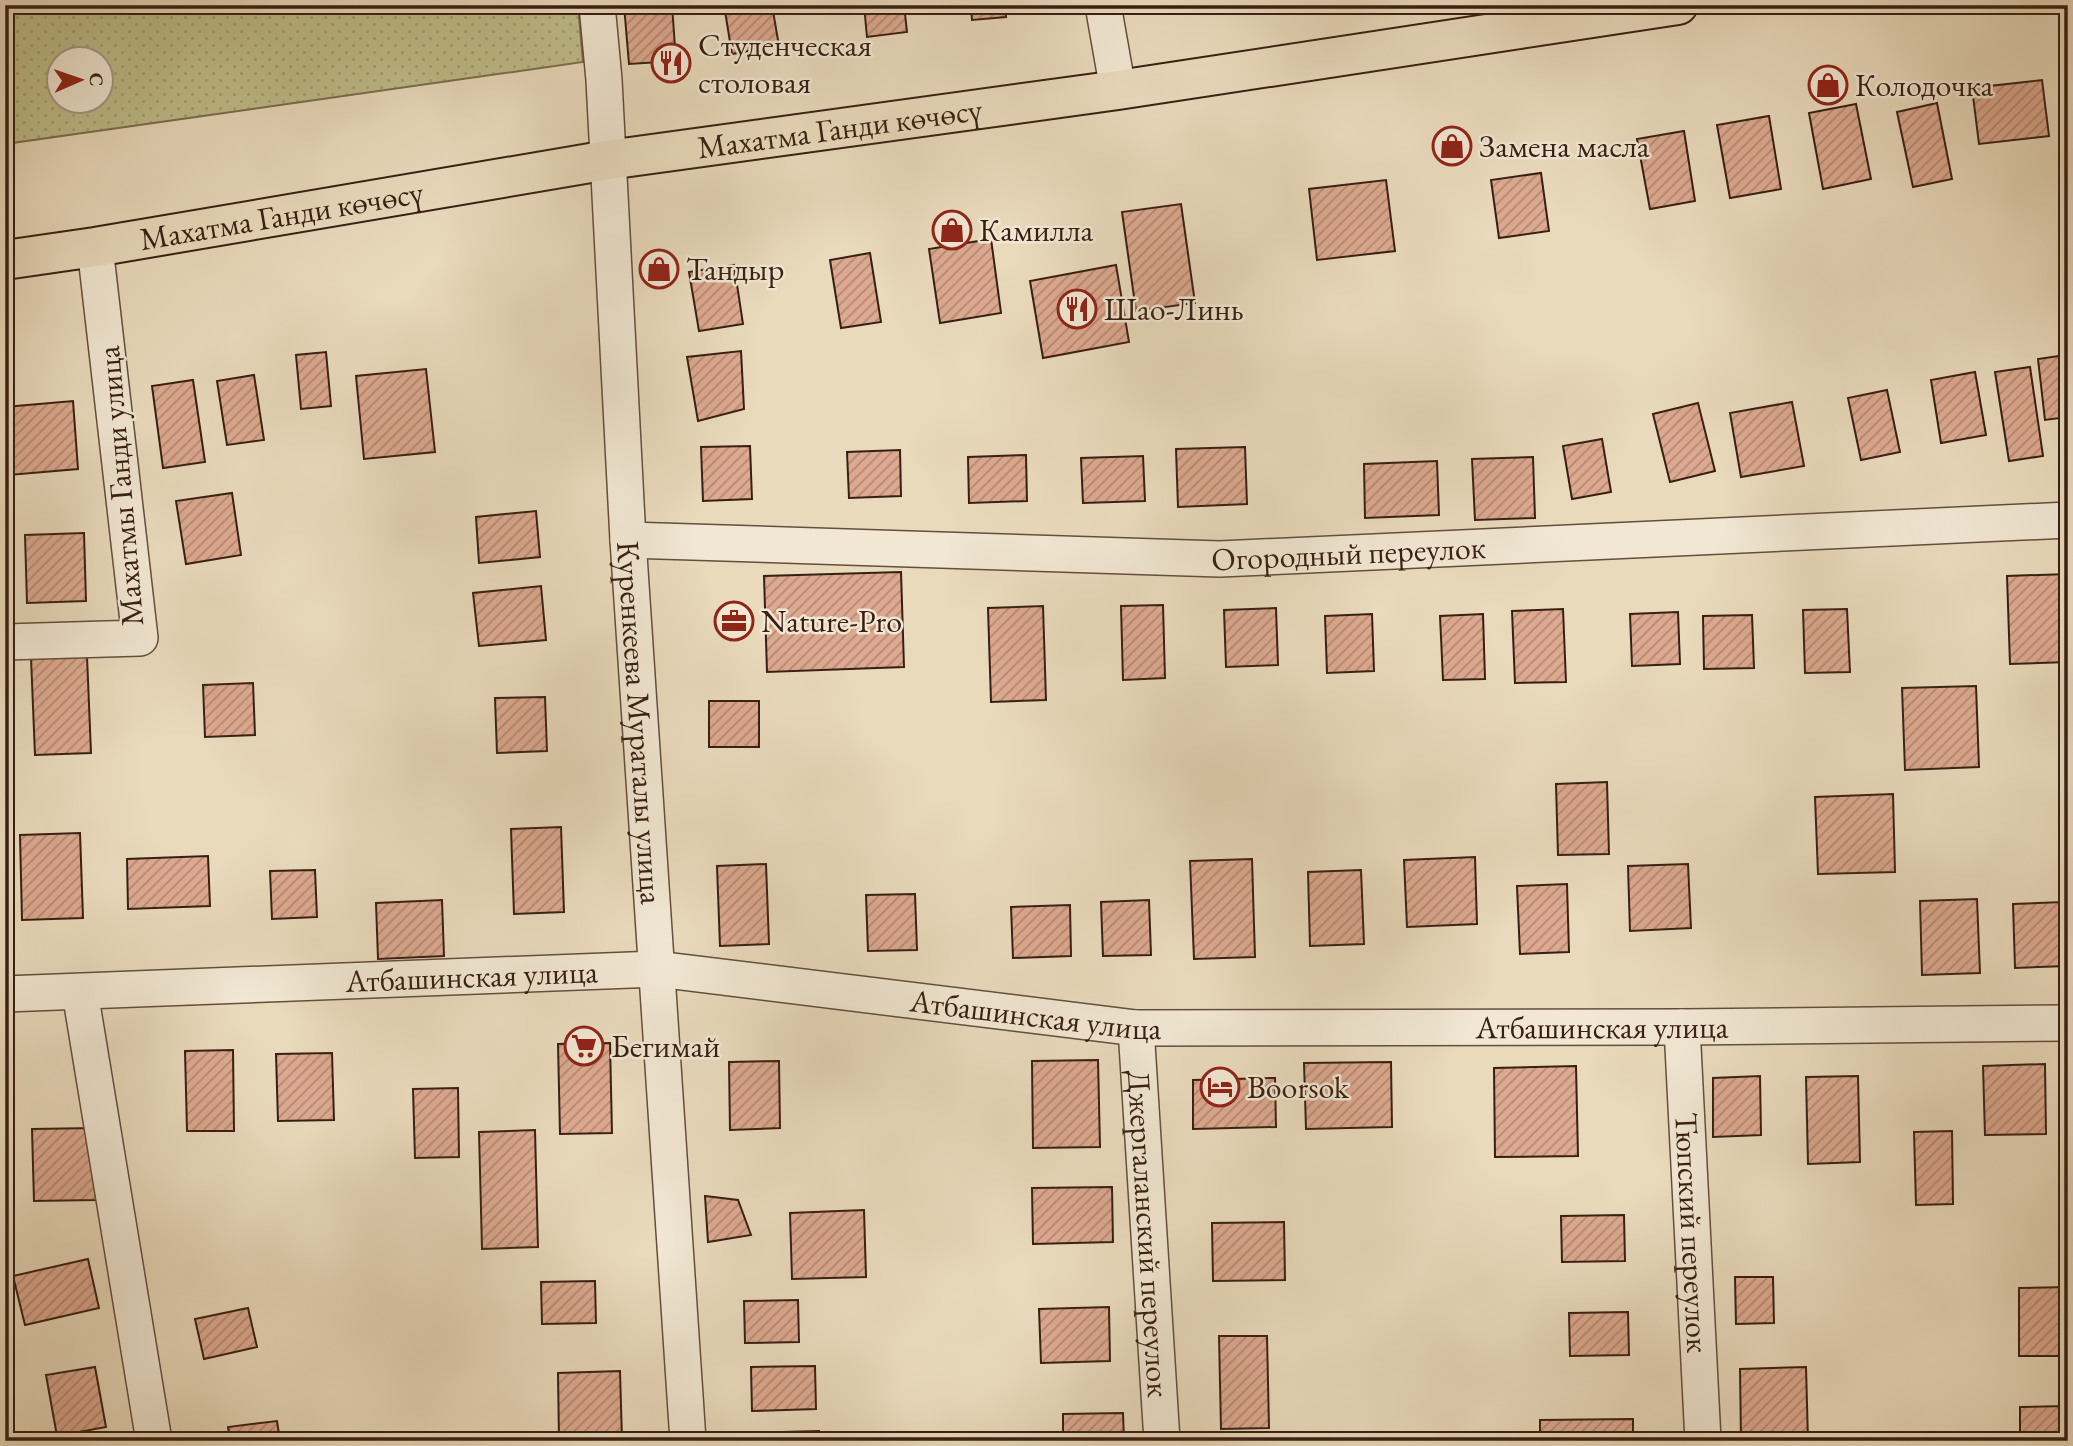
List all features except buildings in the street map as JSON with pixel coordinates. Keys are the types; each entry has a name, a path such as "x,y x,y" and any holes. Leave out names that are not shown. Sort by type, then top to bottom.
{"main road":[{"name":"Махатма Ганди көчөсү","path":"5,260 608,160 1118,90 1512,18 1678,5"}],"street":[{"name":"Куренкеева Мураталы улица","path":"597,5 628,540 688,1441"},
{"path":"1103,5 1118,90"},
{"name":"Махатмы Ганди улица","path":"5,642 140,638 95,247"},
{"name":"Огородный переулок","path":"628,540 1220,559 2068,520"},
{"name":"Атбашинская улица","path":"5,994 657,970 1136,1028 2068,1023"},
{"path":"80,992 154,1441"},
{"name":"Тюпский переулок","path":"1682,1027 1703,1441"},
{"name":"Джергаланский переулок","path":"1136,1028 1162,1441"}],"shaded area":[{"path":"5,5 578,5 583,62 5,144"}],"place":[{"name":"Студенческая столовая","path":"671,63"},
{"name":"Колодочка","path":"1828,85"},
{"name":"Замена масла","path":"1452,146"},
{"name":"Камилла","path":"952,230"},
{"name":"Тандыр","path":"659,269"},
{"name":"Шао-Линь","path":"1077,309"},
{"name":"Nature-Pro","path":"734,621"},
{"name":"Бегимай","path":"584,1046"},
{"name":"Boorsok","path":"1220,1087"}]}
